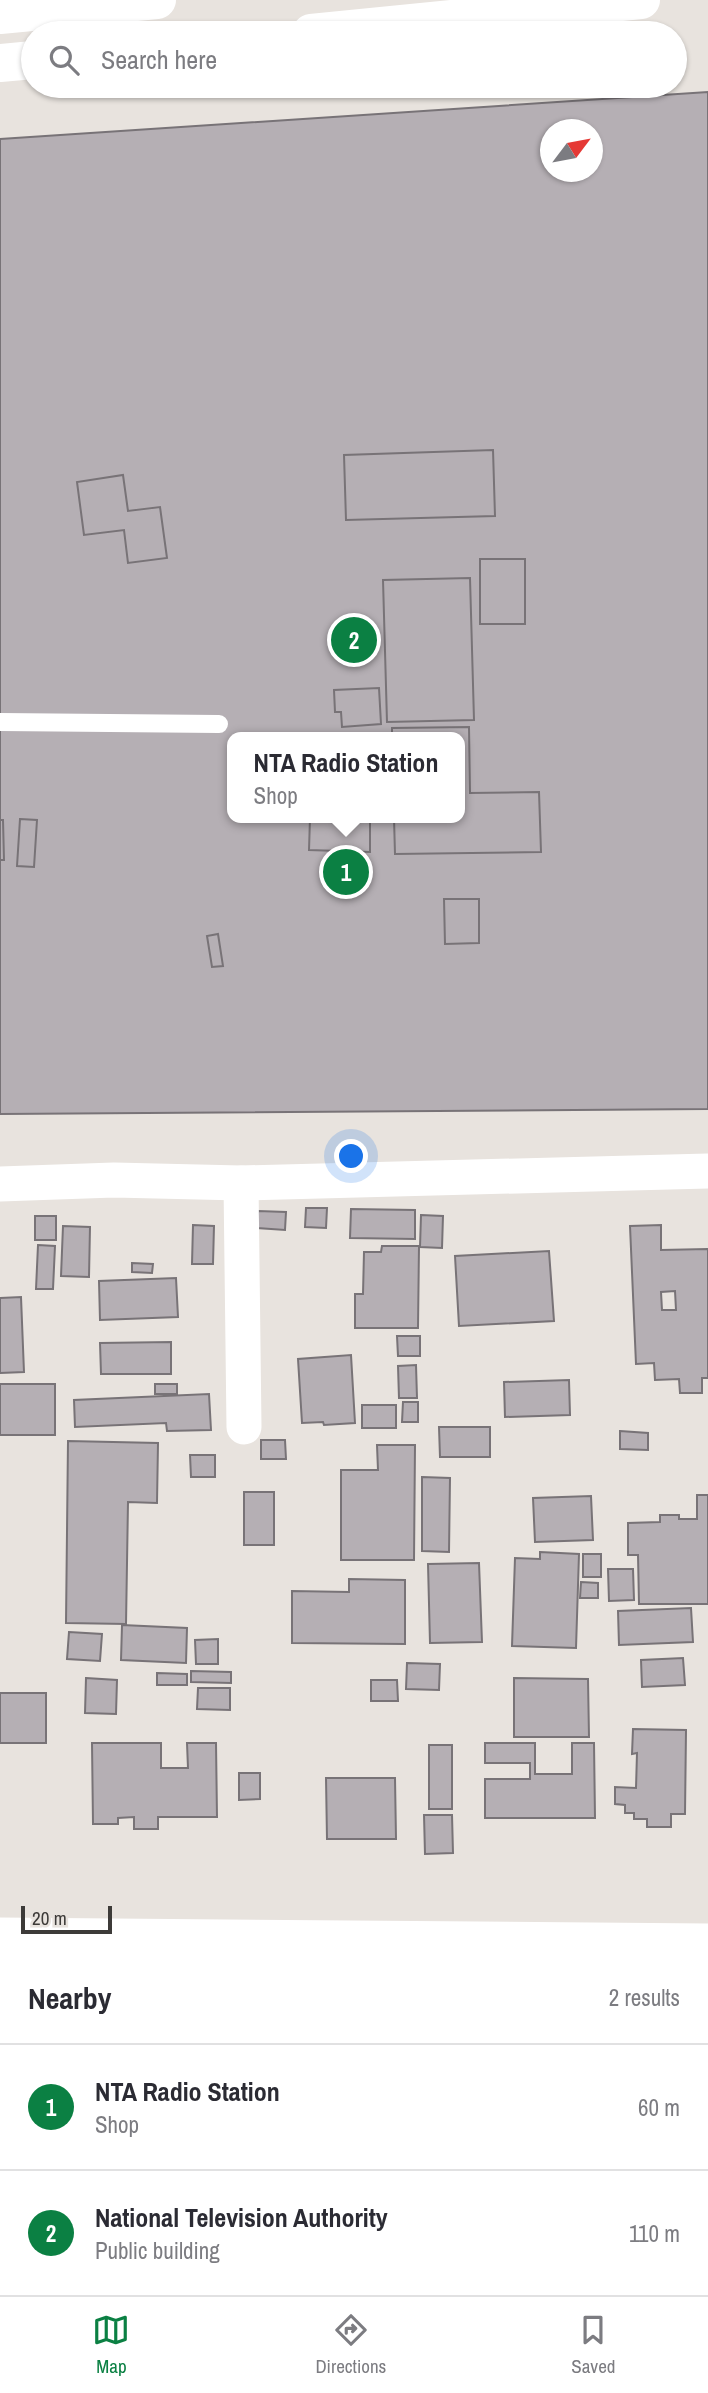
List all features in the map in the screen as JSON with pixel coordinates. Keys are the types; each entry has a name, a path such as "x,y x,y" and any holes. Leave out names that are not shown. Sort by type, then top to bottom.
{"main road":[{"path":"0,15 157,0"},
{"path":"431,21 641,0"},
{"path":"0,63 21,61"}],"street":[{"path":"0,1184 114,1180 241,1182 708,1171"},
{"path":"241,1182 244,1427"},
{"path":"0,1935 213,1945 708,1941"}],"lane":[{"path":"0,722 219,724"}],"building":[{"path":"708,92 708,1109 0,1114 0,139 618,98 687,98 687,93"},
{"path":"493,450 495,516 346,520 344,455"},
{"path":"123,475 128,511 160,507 167,558 128,563 124,530 84,535 77,482"},
{"path":"480,559 525,559 525,624 480,624"},
{"path":"470,578 474,720 387,722 383,580"},
{"path":"379,688 381,724 342,727 341,712 335,712 334,690"},
{"path":"469,727 470,793 539,792 541,852 395,854 394,823 465,823 465,732 392,732 392,728"},
{"path":"20,819 37,820 34,867 17,866"},
{"path":"0,820 3,820 4,860 0,860"},
{"path":"310,823 370,823 370,852 309,850"},
{"path":"444,899 479,899 479,943 445,944"},
{"path":"218,934 223,966 212,967 207,936"},
{"path":"306,1208 327,1208 326,1228 305,1227"},
{"path":"351,1209 415,1210 415,1239 350,1238"},
{"path":"258,1211 286,1212 285,1230 257,1228"},
{"path":"421,1215 443,1216 442,1248 420,1247"},
{"path":"35,1216 56,1216 56,1240 35,1240"},
{"path":"193,1225 214,1226 213,1264 192,1264"},
{"path":"661,1225 661,1250 708,1249 708,1378 702,1378 702,1393 680,1393 679,1379 655,1380 654,1363 636,1364 630,1226","holes":["675,1291 676,1310 662,1310 661,1292"]},
{"path":"63,1226 90,1227 89,1277 61,1276"},
{"path":"38,1245 55,1246 53,1289 36,1289"},
{"path":"382,1246 419,1246 418,1328 355,1328 355,1294 363,1294 364,1252 381,1252"},
{"path":"549,1251 554,1321 459,1326 455,1256"},
{"path":"132,1263 153,1264 152,1273 132,1272"},
{"path":"176,1278 178,1317 100,1320 99,1281"},
{"path":"21,1297 24,1372 0,1373 0,1298"},
{"path":"397,1336 420,1336 420,1356 398,1356"},
{"path":"171,1342 171,1374 101,1374 100,1343"},
{"path":"351,1355 355,1423 302,1423 298,1359"},
{"path":"416,1365 417,1398 399,1398 398,1366"},
{"path":"569,1380 570,1415 505,1417 504,1382"},
{"path":"0,1384 55,1384 55,1435 0,1435"},
{"path":"155,1384 177,1384 177,1394 155,1394"},
{"path":"209,1394 211,1430 167,1431 166,1423 75,1427 74,1400"},
{"path":"403,1402 418,1402 418,1422 402,1422"},
{"path":"362,1405 396,1405 396,1428 362,1428"},
{"path":"439,1427 490,1427 490,1457 440,1457"},
{"path":"620,1431 648,1433 648,1450 620,1449"},
{"path":"261,1440 285,1440 286,1459 261,1459"},
{"path":"68,1441 158,1443 157,1503 128,1502 126,1624 66,1623"},
{"path":"377,1445 415,1445 414,1560 341,1560 341,1470 378,1470"},
{"path":"190,1455 215,1455 215,1477 191,1477"},
{"path":"422,1477 450,1478 449,1552 422,1551"},
{"path":"244,1492 274,1492 274,1545 244,1545"},
{"path":"697,1495 708,1495 708,1604 639,1604 638,1555 628,1555 628,1523 660,1522 660,1515 697,1519"},
{"path":"591,1496 593,1540 535,1542 533,1498"},
{"path":"540,1552 579,1554 576,1648 512,1646 515,1558 540,1559"},
{"path":"583,1554 601,1554 601,1577 583,1577"},
{"path":"479,1563 482,1642 430,1643 428,1564"},
{"path":"608,1569 633,1569 634,1600 609,1601"},
{"path":"349,1579 405,1580 405,1644 292,1643 292,1591 349,1592"},
{"path":"581,1582 598,1583 598,1598 580,1598"},
{"path":"691,1608 693,1642 619,1645 618,1611"},
{"path":"122,1625 187,1628 186,1663 121,1660"},
{"path":"69,1632 102,1634 100,1661 67,1659"},
{"path":"218,1639 218,1664 196,1664 195,1640"},
{"path":"683,1658 685,1685 642,1687 641,1660"},
{"path":"407,1663 440,1664 439,1690 406,1689"},
{"path":"191,1671 231,1672 231,1683 191,1682"},
{"path":"157,1673 187,1674 187,1685 157,1685"},
{"path":"86,1678 117,1680 116,1714 85,1713"},
{"path":"514,1678 588,1679 589,1737 514,1737"},
{"path":"371,1680 397,1680 398,1701 371,1701"},
{"path":"198,1688 230,1688 230,1710 197,1709"},
{"path":"0,1693 46,1693 46,1743 0,1743"},
{"path":"633,1729 686,1730 685,1814 671,1814 671,1827 647,1827 647,1819 634,1819 634,1813 625,1813 625,1805 615,1804 615,1787 636,1788 637,1753 632,1754"},
{"path":"92,1743 161,1743 161,1768 188,1768 187,1743 216,1743 217,1817 158,1817 158,1829 134,1829 134,1817 118,1818 118,1824 93,1824"},
{"path":"485,1743 535,1743 535,1774 572,1774 572,1743 594,1743 595,1818 485,1818 485,1779 530,1779 530,1763 485,1763"},
{"path":"429,1745 452,1745 452,1809 429,1809"},
{"path":"239,1773 260,1773 260,1799 239,1800"},
{"path":"326,1778 395,1778 396,1839 327,1839"},
{"path":"424,1815 452,1815 453,1853 425,1854"}],"place":[{"name":"National Television Authority","path":"354,640"},
{"name":"NTA Radio Station","path":"346,872"}]}
